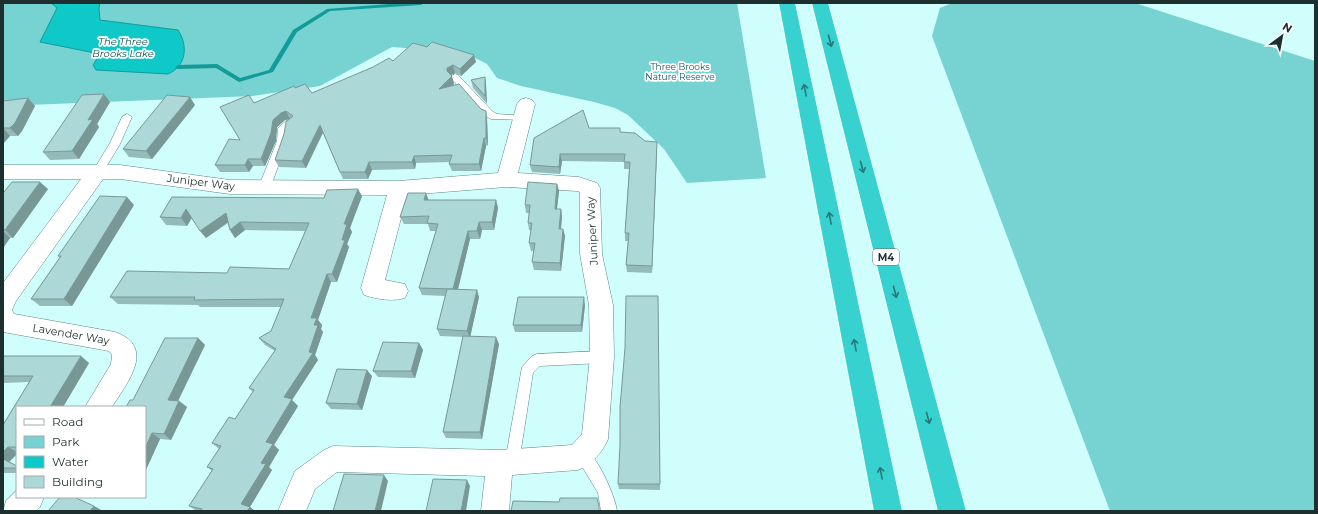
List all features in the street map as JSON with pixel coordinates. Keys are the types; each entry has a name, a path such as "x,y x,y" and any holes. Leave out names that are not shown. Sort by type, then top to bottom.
{"highway":[{"path":"787,3 888,511"},
{"name":"M4","path":"820,3 952,511"}],"street":[{"path":"506,180 524,111"},
{"path":"3,305 5,298 98,171"},
{"name":"Juniper Way","path":"3,172 120,172 230,187 265,186 399,188 506,180 579,184 590,188 592,254 601,305 602,357 595,439 578,457 506,462 333,459 305,480 292,511"},
{"path":"397,291 372,288 399,188"},
{"name":"Lavender Way","path":"3,316 7,323 115,342 125,351 123,367 99,406"},
{"path":"495,511 506,462"},
{"path":"16,511 29,498"}],"lane":[{"path":"455,77 488,113 496,117 524,111"},
{"path":"98,171 115,144 127,117"},
{"path":"265,186 282,141 283,128 290,123"},
{"path":"506,462 527,372 537,360 602,357"},
{"path":"581,453 604,489 609,503 609,511"}],"green space":[{"name":"Three Brooks Nature Reserve","path":"3,3 737,3 766,178 687,183 664,149 628,115 615,108 594,102 521,86 497,78 487,64 473,57 456,52 392,47 320,86 253,96 3,106"},
{"path":"952,3 1135,3 1315,61 1315,511 1110,511 932,36 940,8"}],"water":[{"name":"The Three Brooks Lake","path":"51,3 100,3 100,20 178,30 184,48 182,61 179,66 168,74 96,70 93,65 100,54 40,42 57,8"}],"building":[{"path":"432,42 474,55 460,69 453,65 447,68 447,71 452,76 439,89 459,84 481,109 486,111 486,138 484,138 479,164 449,164 452,155 414,156 412,162 369,162 365,172 340,172 320,125 302,161 275,160 284,134 286,122 293,116 286,111 281,113 273,120 271,133 261,159 248,159 245,165 215,165 229,139 240,140 220,107 249,95 254,103 294,86 295,88 305,84 312,93 373,67 389,58 393,61 413,43 427,47"},
{"path":"485,77 485,96 471,80"},
{"path":"104,94 88,120 93,119 72,151 43,152 82,95"},
{"path":"167,95 190,97 146,151 123,149"},
{"path":"28,98 15,123 10,128 3,128 3,101"},
{"path":"583,110 589,128 620,128 620,132 635,133 645,141 657,142 652,266 626,265 629,233 625,233 630,162 624,162 625,154 560,154 559,167 530,165 534,138"},
{"path":"12,182 40,182 5,230 3,230 3,192"},
{"path":"528,182 557,184 555,209 561,209 559,229 563,229 560,263 532,262 535,243 529,243 532,223 528,223 530,205 525,205"},
{"path":"358,189 344,224 347,224 342,240 345,240 332,274 327,274 311,318 317,318 314,325 318,325 309,352 313,353 284,397 292,399 266,442 273,444 261,463 266,464 241,504 250,507 247,511 201,511 202,509 189,506 213,469 207,467 221,446 212,443 229,417 235,419 254,390 249,388 276,349 259,338 271,331 284,299 194,300 195,297 110,297 127,271 227,273 230,267 289,269 309,223 240,222 230,230 226,213 200,231 186,209 181,218 160,217 172,197 324,198 327,190"},
{"path":"408,193 426,193 424,200 496,200 492,222 479,222 477,231 468,231 453,289 419,288 438,224 427,223 429,216 400,217"},
{"path":"100,196 127,197 64,299 31,299 61,256 58,256"},
{"path":"447,289 477,290 467,331 437,329"},
{"path":"626,296 658,296 660,484 618,484 620,407 625,348"},
{"path":"518,297 584,297 581,325 513,325"},
{"path":"463,336 496,337 480,432 443,432"},
{"path":"165,338 198,338 168,400 179,401 164,434 152,433 146,446 146,406 127,406 130,400 133,400"},
{"path":"383,342 419,343 411,371 373,371"},
{"path":"3,356 81,356 51,406 16,406 16,447 8,447 3,452 3,425 33,376 3,376"},
{"path":"337,369 367,370 357,404 326,403"},
{"path":"3,459 16,466 16,468 3,468"},
{"path":"344,474 384,475 375,511 333,511"},
{"path":"433,479 467,480 461,511 426,511"},
{"path":"59,498 76,498 94,506 90,511 48,511"},
{"path":"560,498 597,498 599,511 511,511 513,501 559,502"}],"waterway":[{"path":"178,67 217,66 239,80 271,71 295,31 329,10 421,3"}]}
